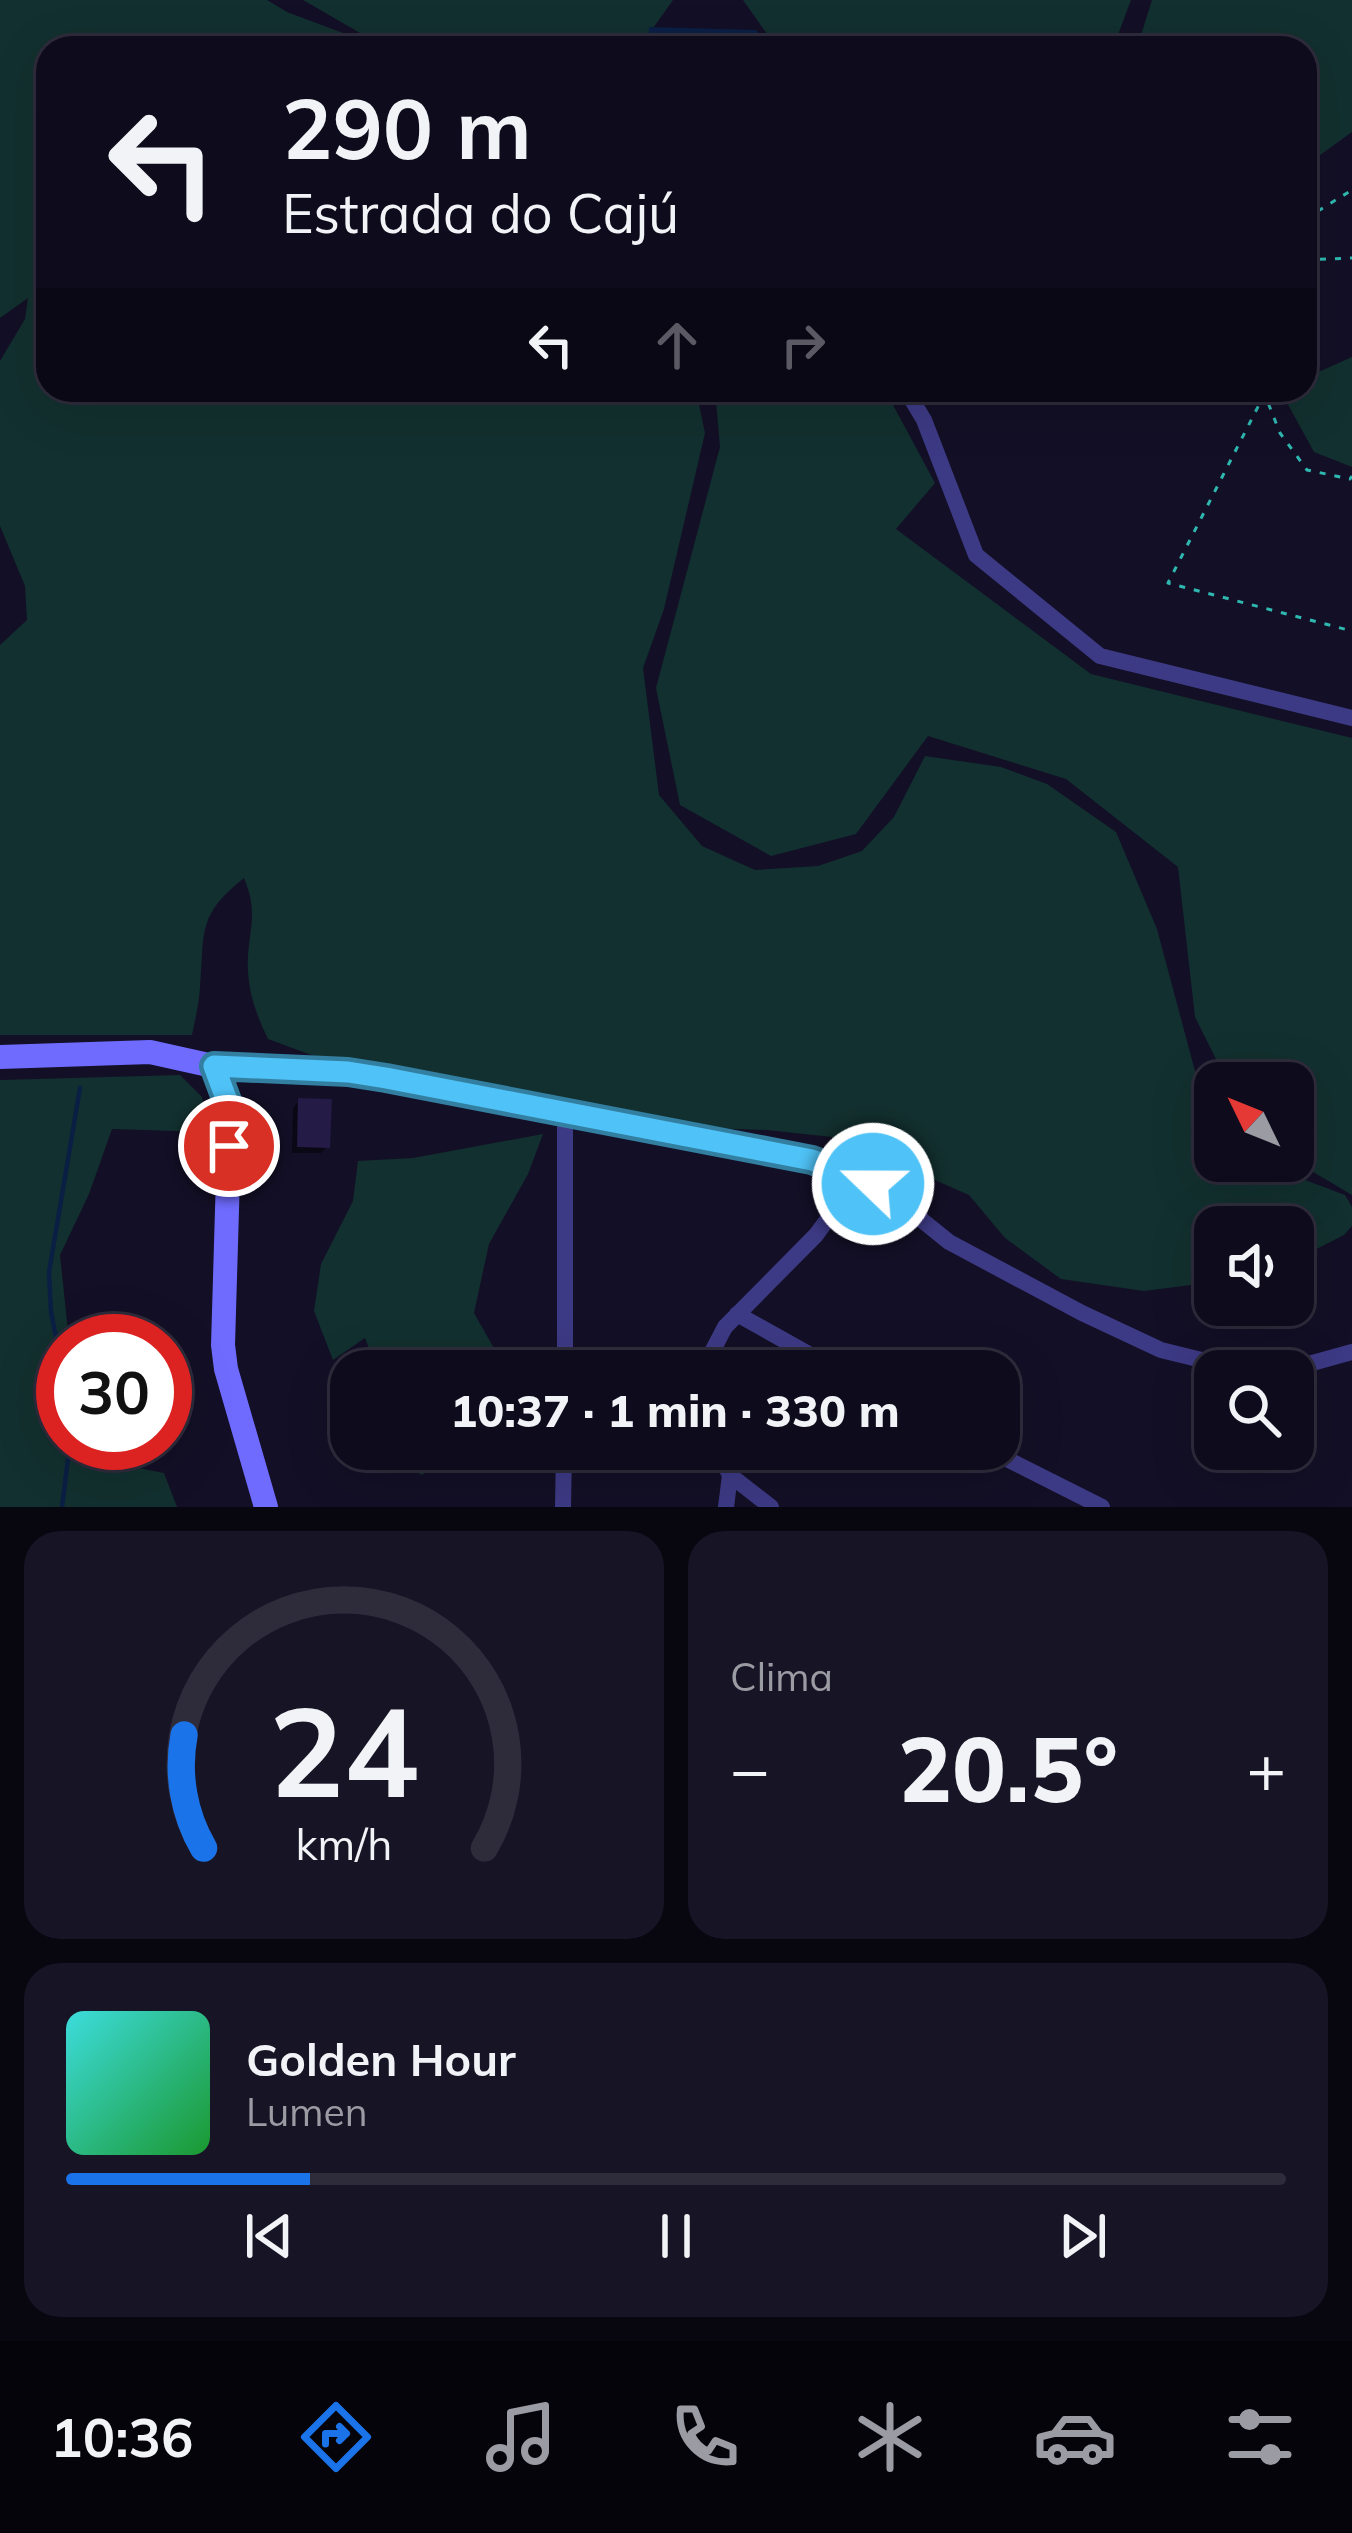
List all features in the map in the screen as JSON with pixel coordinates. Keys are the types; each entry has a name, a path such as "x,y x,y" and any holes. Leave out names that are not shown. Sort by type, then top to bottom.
{"main road":[{"path":"0,1057 150,1052 214,1066 230,1109 223,1345 266,1507"}],"street":[{"path":"913,402 976,555 1100,656 1352,718"},
{"path":"214,1066 348,1072 812,1160 886,1192 950,1242 1161,1350 1226,1366 1305,1365 1352,1352"},
{"path":"565,1113 565,1350"},
{"path":"711,1350 737,1314 817,1235 858,1178"},
{"path":"737,1314 801,1350"},
{"path":"1020,1466 1102,1507"},
{"path":"563,1507 564,1470"},
{"path":"727,1470 771,1507"},
{"path":"726,1507 730,1475"}],"path":[{"path":"1317,212 1352,190"},
{"path":"1317,259 1352,258"},
{"path":"1259,402 1168,583 1352,631"},
{"path":"1268,402 1280,433 1307,470 1352,476"}],"green space":[{"path":"0,0 267,0 351,36 36,36 36,402 699,402 705,433 664,609 643,668 659,795 702,846 755,870 818,866 862,851 894,817 925,756 1001,767 1047,784 1116,832 1157,929 1194,1067 1194,1182 1311,1182 1345,1195 1352,1207 1352,1226 1314,1250 1314,1206 1194,1206 1194,1285 1144,1291 1061,1279 1005,1238 969,1195 912,1170 869,1141 705,1128 314,1056 268,1039 259,1019 248,977 252,908 244,878 218,903 206,927 192,1035 0,1035 0,645 27,620 25,586 0,526 0,361 25,319 28,298 0,318"},
{"path":"303,0 673,0 648,36 365,36"},
{"path":"743,0 1131,0 1118,36 768,36"},
{"path":"1152,0 1352,0 1352,132 1317,157 1317,36 1141,36"},
{"path":"1352,357 1352,467 1314,452 1287,402 1317,402 1317,373"},
{"path":"716,402 891,402 935,483 896,529 1091,674 1352,738 1352,1195 1314,1172 1314,1062 1218,1062 1195,1017 1178,867 1066,779 928,736 856,834 771,856 680,805 656,688 720,447"},
{"path":"180,1075 202,1097 207,1132 112,1129 60,1255 66,1314 36,1314 36,1470 164,1473 177,1507 0,1507 0,1080"},
{"path":"543,1134 528,1174 489,1244 474,1313 495,1350 370,1350 365,1338 348,1350 330,1352 314,1311 321,1264 353,1201 358,1161 413,1158"}],"water":[{"path":"649,27 756,30 762,36 649,36"}],"building":[{"path":"298,1098 332,1099 330,1148 297,1147"}],"waterway":[{"path":"51,1314 49,1272 80,1088"},
{"path":"62,1507 67,1470"}],"route":[{"path":"229,1146 230,1109 214,1066 386,1078 812,1160 873,1184"}]}
